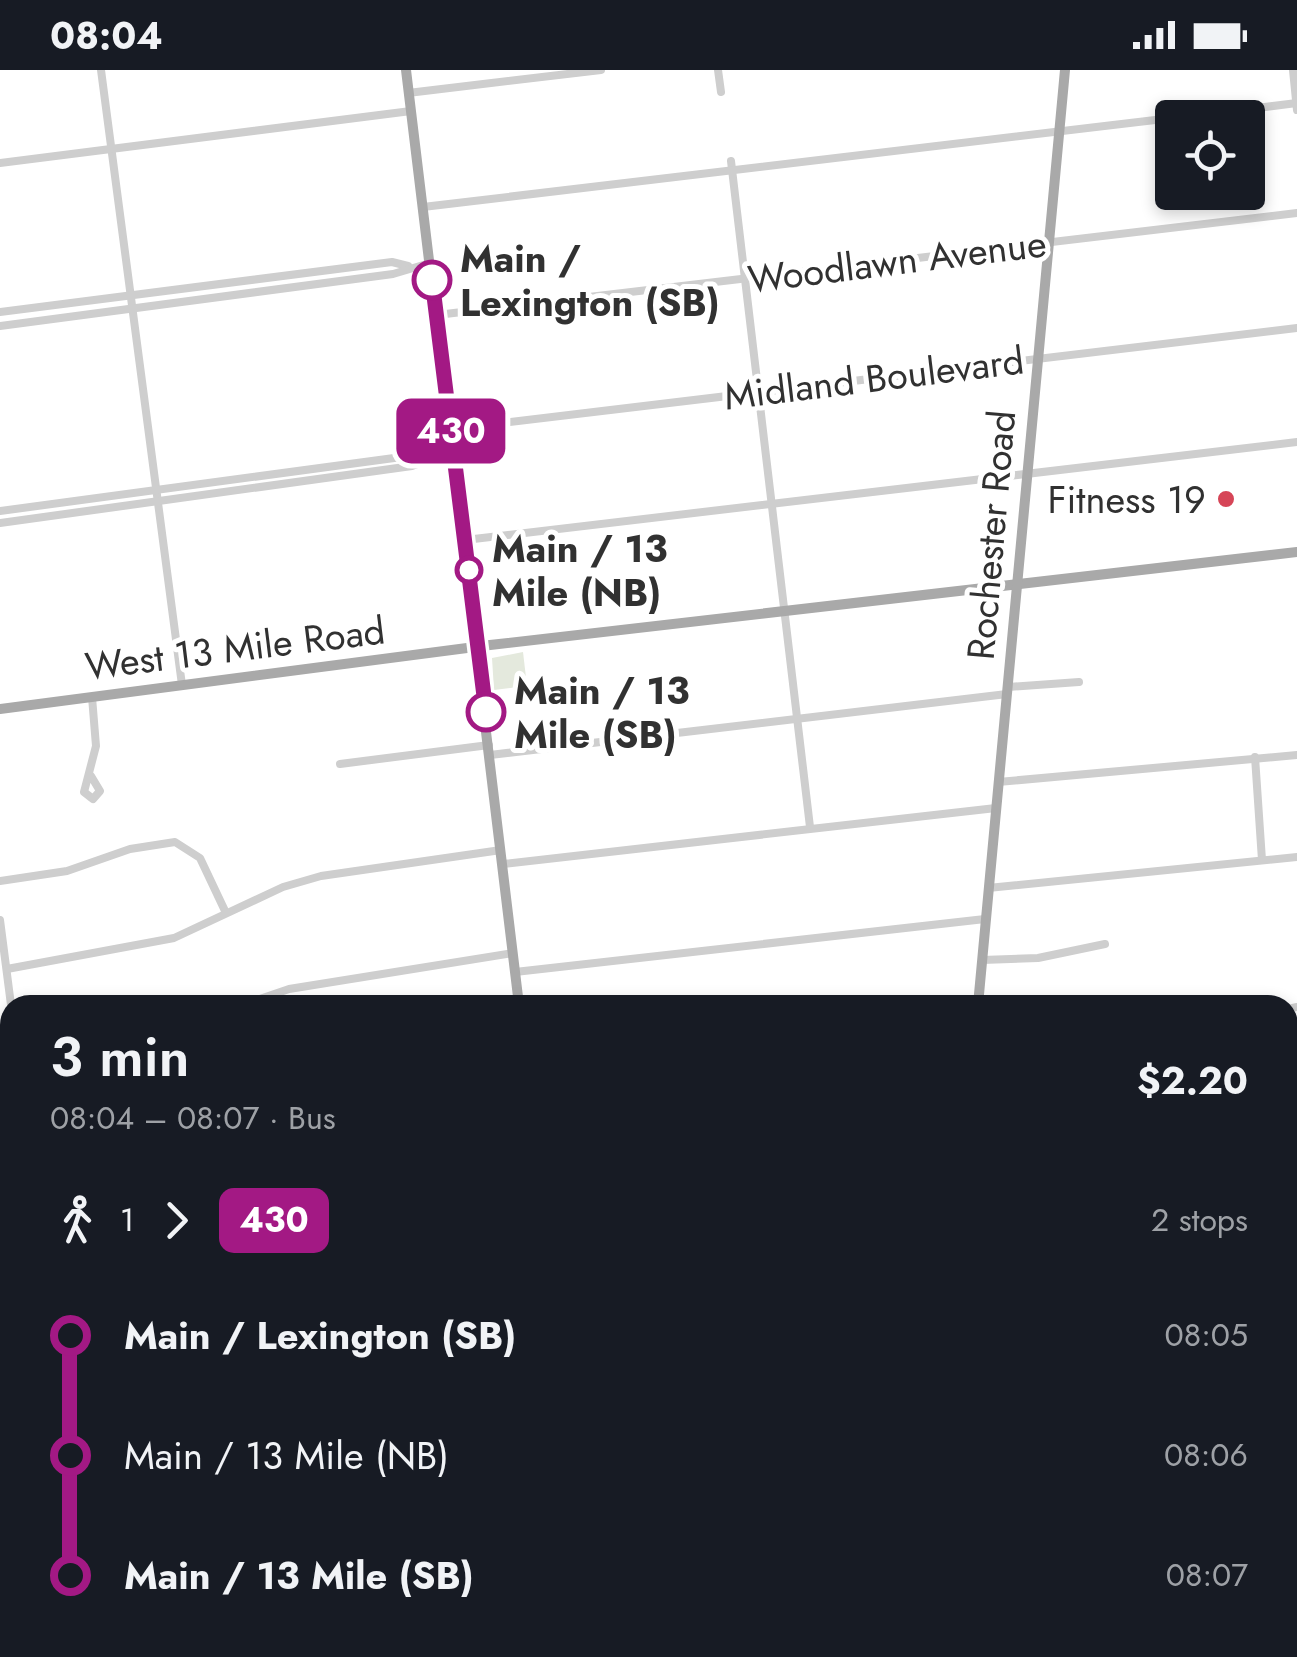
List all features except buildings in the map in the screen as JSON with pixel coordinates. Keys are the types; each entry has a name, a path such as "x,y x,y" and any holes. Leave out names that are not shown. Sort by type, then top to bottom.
{"main road":[{"path":"406,70 518,995"},
{"name":"Rochester Road","path":"979,995 1065,70"},
{"name":"West 13 Mile Road","path":"0,709 478,646 1297,552"}],"street":[{"path":"101,70 182,685"},
{"path":"408,92 601,70"},
{"path":"718,70 721,92"},
{"path":"1265,108 1297,105 1292,70"},
{"path":"0,163 410,112"},
{"path":"424,207 731,165 1155,120"},
{"path":"731,165 810,828"},
{"name":"Woodlawn Avenue","path":"437,315 1297,214"},
{"path":"0,312 392,262 408,266 431,263"},
{"path":"0,326 394,274 408,266"},
{"path":"268,278 269,290"},
{"name":"Midland Boulevard","path":"451,429 1297,328"},
{"path":"465,540 1297,442"},
{"path":"0,523 412,466 454,455"},
{"path":"11,521 5,510 409,456 434,458"},
{"path":"291,472 292,483"},
{"path":"340,764 796,718 1079,682"},
{"path":"91,776 96,746 92,697"},
{"path":"998,782 1297,755"},
{"path":"1255,757 1262,860"},
{"path":"503,864 996,808"},
{"path":"0,881 67,871 130,849 175,842 200,858 226,914"},
{"path":"7,969 152,945 321,876 501,850"},
{"path":"988,888 1297,857"},
{"path":"515,972 986,919"},
{"path":"0,920 10,995"},
{"path":"982,960 1038,958 1070,948 1106,944"},
{"path":"271,995 513,953"}],"shaded area":[{"path":"523,652 527,686 494,690 492,658"}],"bus line":[{"name":"430","path":"432,280 486,712"}],"place":[{"name":"Main / Lexington (SB)","path":"432,280"},
{"name":"Fitness 19","path":"1226,499"},
{"name":"Main / 13 Mile (NB)","path":"469,570"},
{"name":"Main / 13 Mile (SB)","path":"486,712"}]}
